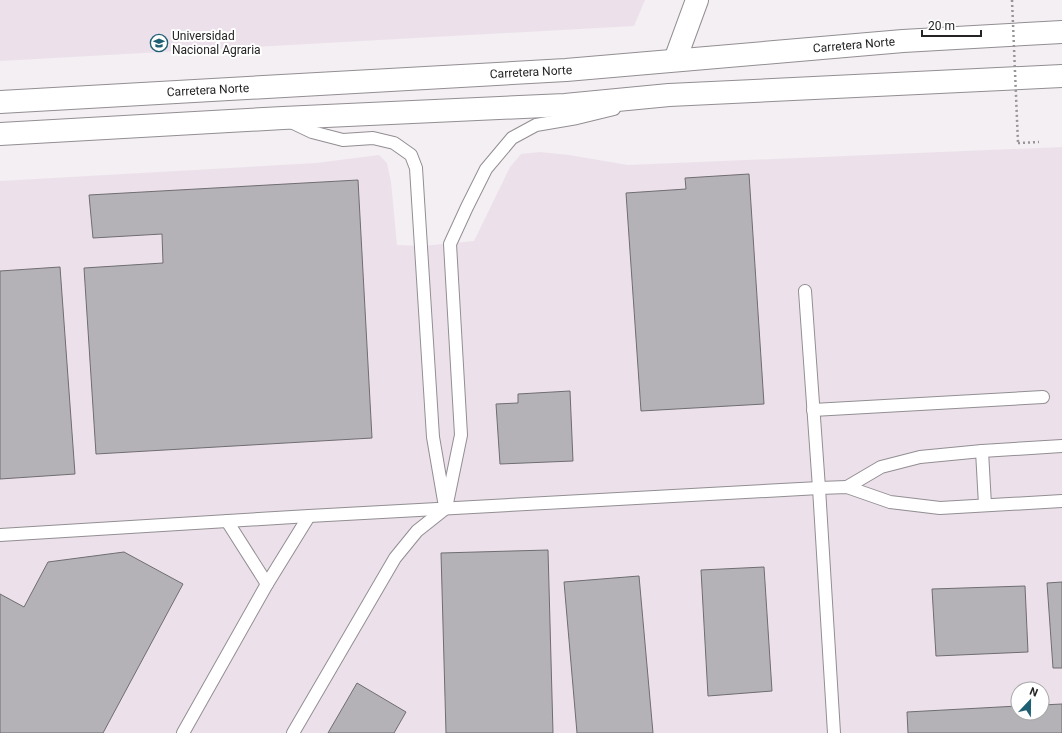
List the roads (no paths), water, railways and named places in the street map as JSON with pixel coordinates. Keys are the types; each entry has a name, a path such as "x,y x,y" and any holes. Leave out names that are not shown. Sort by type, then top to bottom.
{"main road":[{"path":"676,60 697,0"},
{"name":"Carretera Norte","path":"0,102 566,70 903,41 1062,32"},
{"path":"0,134 283,118 565,105 669,96 1062,76"}],"lane":[{"path":"293,733 394,558 417,531 446,508 461,435 450,244 466,207 486,169 512,138 536,125 577,118 669,96"},
{"path":"283,118 312,132 343,140 372,138 394,143 411,155 416,168 433,437 446,508"},
{"path":"805,291 834,733"},
{"path":"813,410 1043,397"},
{"path":"847,487 882,467 920,458 982,451 1062,446"},
{"path":"982,451 985,506"},
{"path":"0,535 446,508 847,487 890,502 940,508 1062,501"},
{"path":"183,733 267,584 309,516"},
{"path":"227,521 267,584"}],"place":[{"name":"Universidad Nacional Agraria","path":"159,43"}]}
